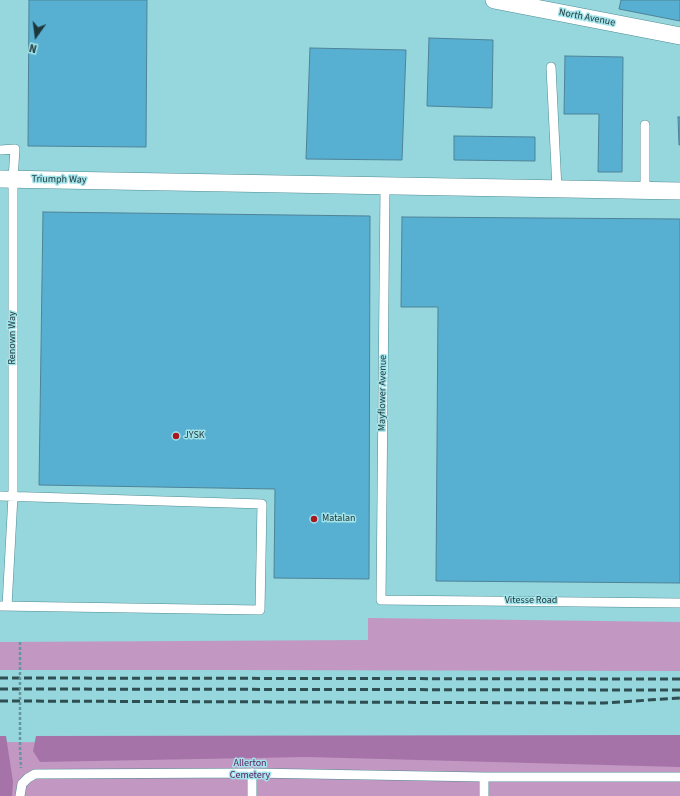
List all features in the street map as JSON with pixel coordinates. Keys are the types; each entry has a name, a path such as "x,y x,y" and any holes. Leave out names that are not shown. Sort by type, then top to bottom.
{"street":[{"name":"North Avenue","path":"494,0 680,36"},
{"name":"Triumph Way","path":"7,179 680,192"}],"lane":[{"path":"551,67 557,189"},
{"path":"645,125 645,191"},
{"name":"Renown Way","path":"0,150 15,149 7,179 12,496 4,606"},
{"name":"Mayflower Avenue","path":"381,600 386,186"},
{"path":"0,496 262,504 260,610 4,606"},
{"name":"Vitesse Road","path":"381,600 680,603"},
{"path":"252,773 252,796"},
{"path":"20,796 22,784 35,774 252,773 484,777 680,777"},
{"path":"484,777 484,796"}],"path":[{"path":"20,642 20,747 22,784"}],"green space":[{"path":"368,618 680,622 680,671 0,670 0,642 368,640"},
{"name":"Allerton Cemetery","path":"0,742 680,745 680,796 0,796"}],"shaded area":[{"path":"680,735 680,767 307,757 40,762 33,751 36,736"},
{"path":"0,736 6,736 13,782 12,796 0,796"}],"building":[{"path":"29,0 147,0 146,147 28,146"},
{"path":"621,0 680,0 680,21 619,9"},
{"path":"429,38 493,40 492,108 427,106"},
{"path":"310,48 406,50 402,160 306,159"},
{"path":"565,56 623,57 622,172 598,172 599,114 564,114"},
{"path":"678,117 680,117 680,145 679,145"},
{"path":"454,136 535,137 535,161 454,160"},
{"path":"43,212 370,216 369,579 274,578 275,489 39,485"},
{"path":"402,217 680,219 680,583 436,581 438,307 401,307"}],"railway":[{"path":"0,678 680,679"},
{"path":"0,689 680,690"},
{"path":"0,701 604,703 680,698"}],"place":[{"name":"JYSK","path":"176,436"},
{"name":"Matalan","path":"314,519"}]}
